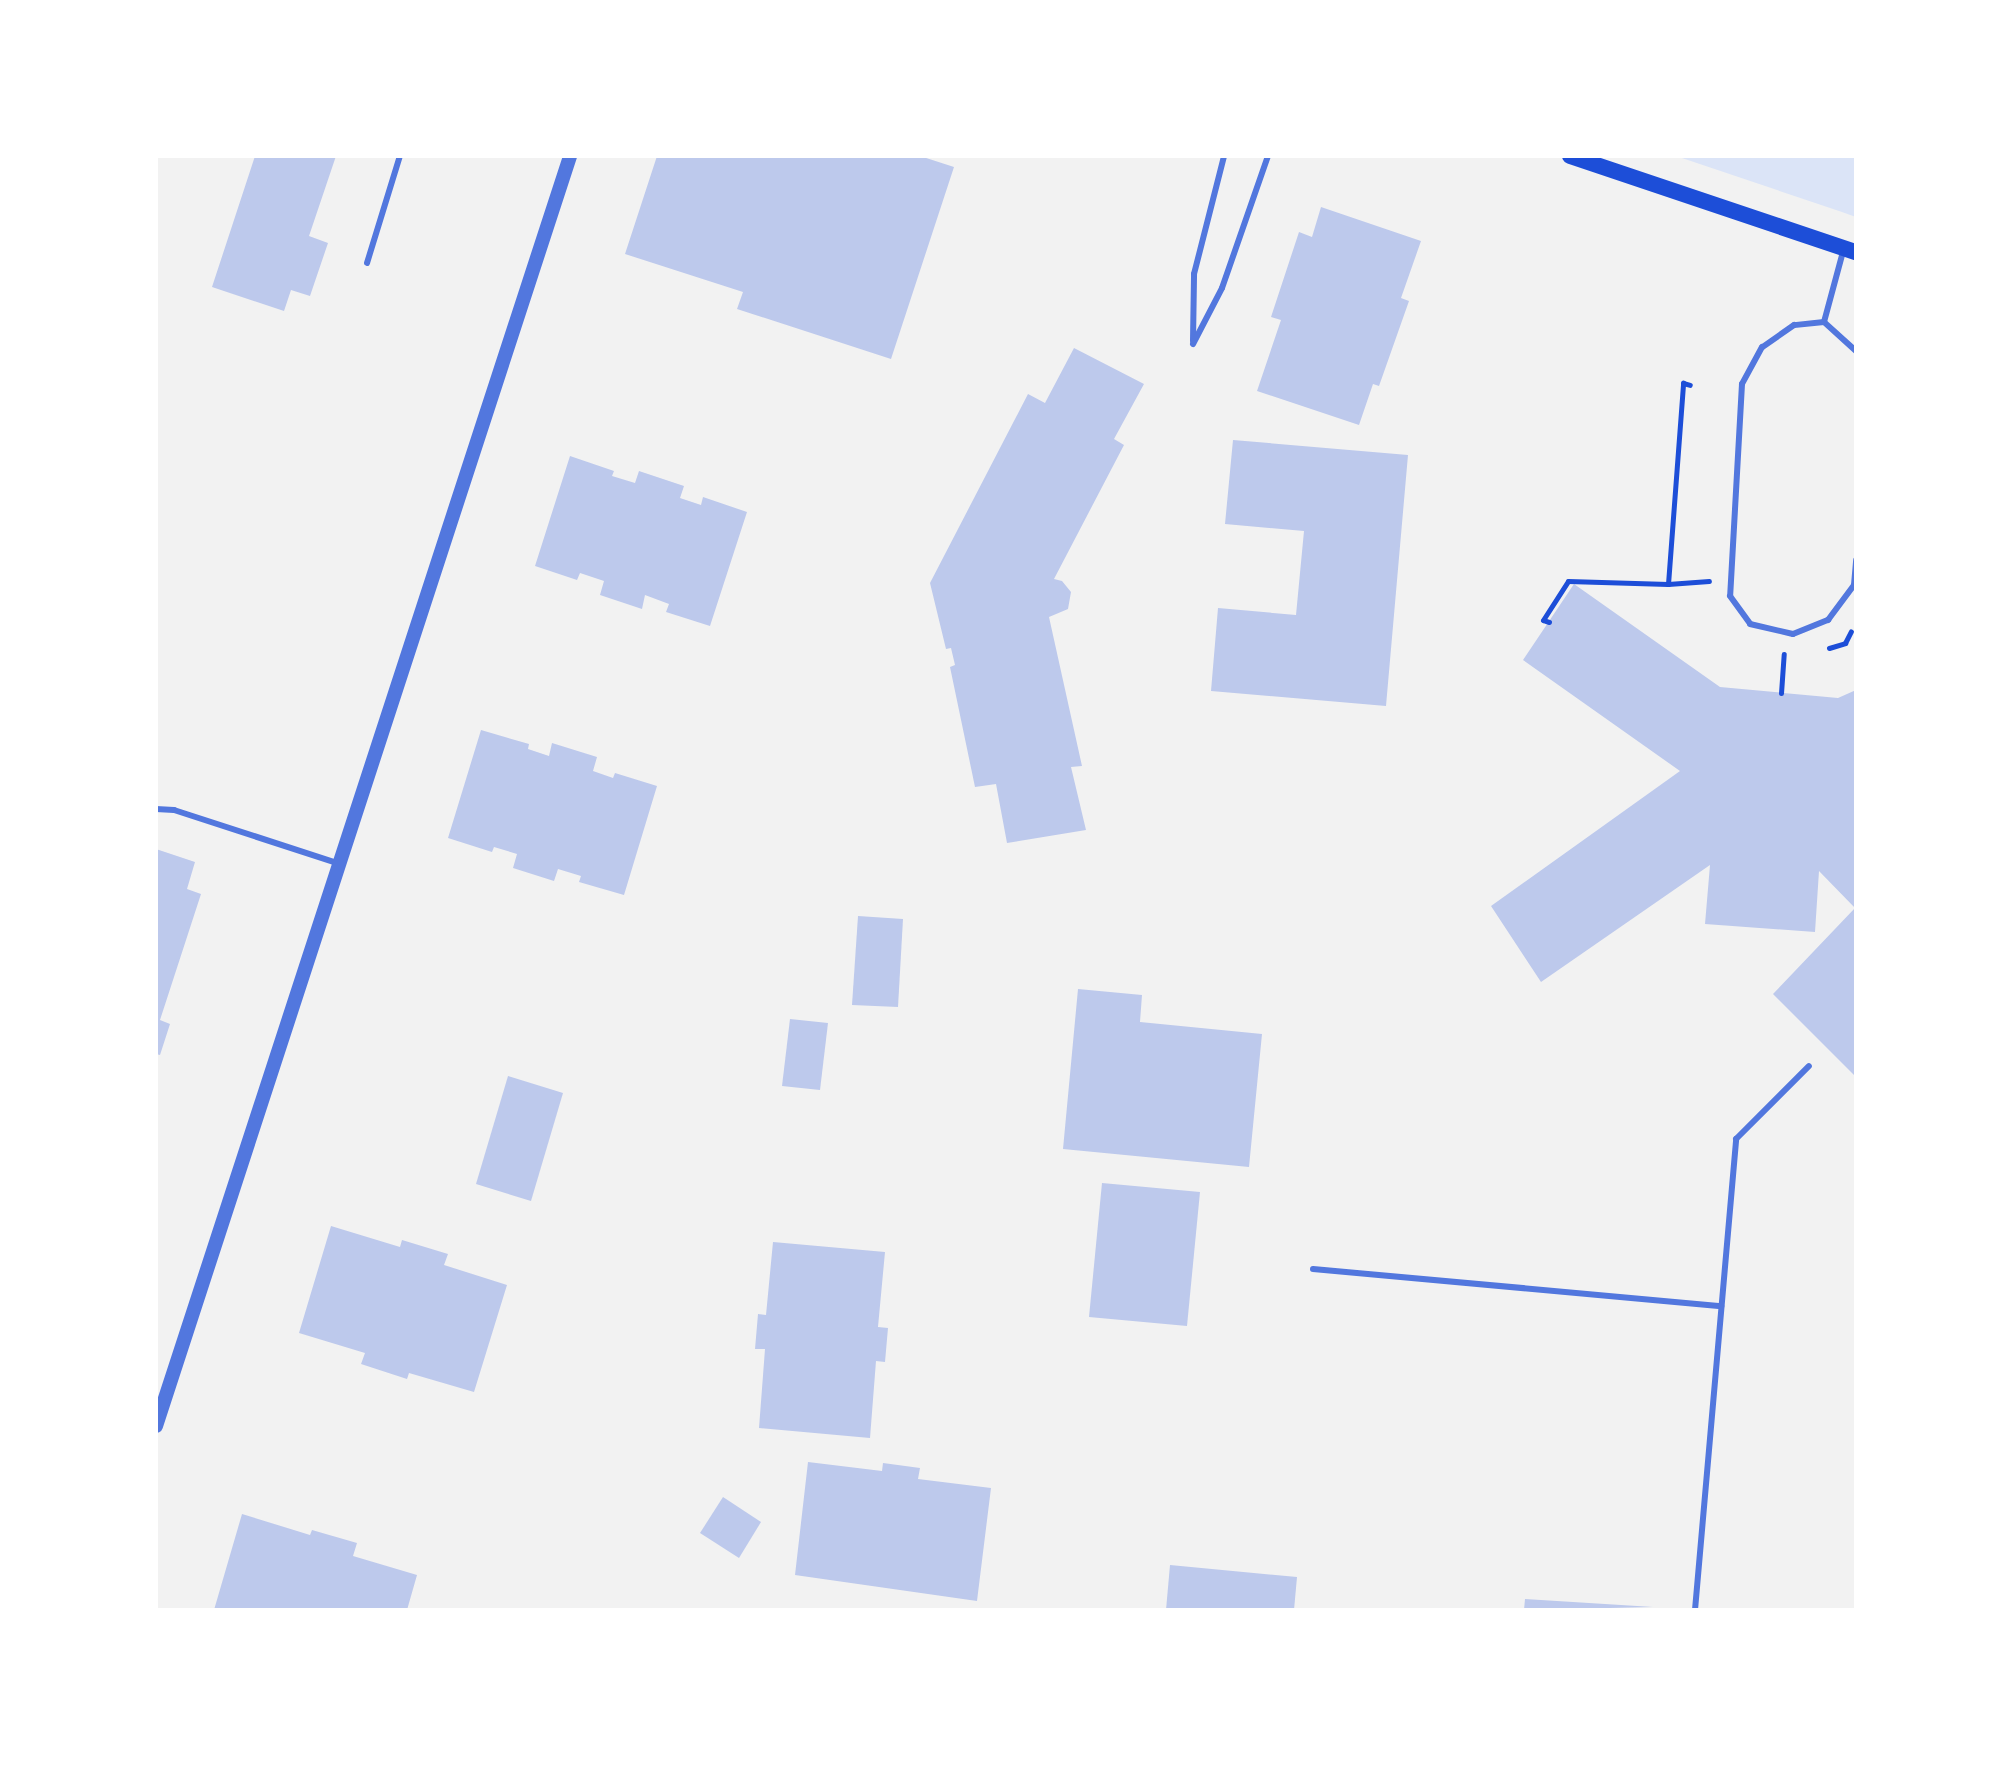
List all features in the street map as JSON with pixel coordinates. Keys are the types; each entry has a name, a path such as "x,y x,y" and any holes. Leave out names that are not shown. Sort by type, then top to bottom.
{"main road":[{"path":"1570,156 1850,250"}],"street":[{"path":"156,1426 570,156"}],"lane":[{"path":"367,263 400,156"},
{"path":"1224,156 1194,274 1193,344 1222,288 1268,156"},
{"path":"1824,322 1850,250"},
{"path":"1856,351 1824,322 1794,325 1762,347 1742,384 1728,580 1730,596 1750,624 1793,634 1828,620 1854,585 1856,560"},
{"path":"156,809 174,810 340,864"},
{"path":"1695,1610 1736,1139 1809,1066"},
{"path":"1313,1269 1721,1306"}],"path":[{"path":"1668,584 1683,383 1690,385"},
{"path":"1549,622 1543,620 1568,581 1668,584 1709,578 1710,592"},
{"path":"1817,652 1845,643 1856,623"},
{"path":"1772,653 1794,655"},
{"path":"1781,693 1784,654"}],"shaded area":[{"path":"1676,156 1856,156 1856,217 1839,211"}],"building":[{"path":"255,156 336,156 309,236 328,243 310,296 291,290 284,311 212,287"},
{"path":"657,156 920,156 954,167 891,359 737,309 743,292 625,254"},
{"path":"1321,207 1421,241 1401,298 1409,301 1379,386 1373,384 1359,425 1257,391 1281,320 1271,317 1299,232 1312,237"},
{"path":"1074,348 1144,384 1114,439 1124,445 1054,579 1062,581 1071,592 1068,609 1049,617 1082,766 1071,767 1086,830 1007,843 996,784 975,787 950,667 955,665 951,648 946,649 930,583 1028,394 1045,403"},
{"path":"1233,440 1408,455 1386,706 1211,691 1218,608 1296,615 1304,531 1225,524"},
{"path":"570,456 614,471 612,476 635,483 639,471 684,486 680,498 701,505 703,497 747,512 710,626 666,612 669,604 645,595 642,609 600,595 604,581 580,573 577,580 535,566"},
{"path":"1574,584 1720,687 1838,698 1856,690 1856,1077 1773,994 1855,908 1819,871 1815,932 1705,924 1710,865 1541,982 1491,906 1680,771 1523,660"},
{"path":"481,730 529,744 528,749 549,756 552,743 597,757 593,771 613,778 615,773 657,786 624,895 579,882 581,876 558,869 554,881 513,868 517,854 494,847 492,852 448,838"},
{"path":"156,849 195,862 187,889 201,894 160,1020 170,1024 160,1055 156,1054"},
{"path":"858,916 903,919 898,1007 852,1005"},
{"path":"1078,989 1142,995 1140,1022 1262,1034 1249,1167 1063,1149"},
{"path":"790,1019 828,1023 820,1090 782,1086"},
{"path":"508,1076 563,1093 531,1201 476,1184"},
{"path":"1102,1183 1200,1192 1187,1326 1089,1317"},
{"path":"331,1226 400,1247 402,1240 448,1254 444,1265 507,1285 474,1392 409,1373 407,1379 361,1364 365,1353 299,1333"},
{"path":"773,1242 885,1252 878,1327 888,1328 885,1362 876,1361 870,1438 759,1428 765,1349 755,1349 758,1314 766,1315"},
{"path":"808,1462 882,1471 883,1463 920,1468 918,1479 991,1488 977,1601 795,1575"},
{"path":"723,1497 761,1522 739,1558 700,1533"},
{"path":"242,1514 310,1535 312,1530 357,1543 353,1556 417,1575 407,1610 214,1610"},
{"path":"1170,1565 1297,1577 1294,1610 1166,1610"},
{"path":"1525,1599 1653,1607 1524,1610"}]}
